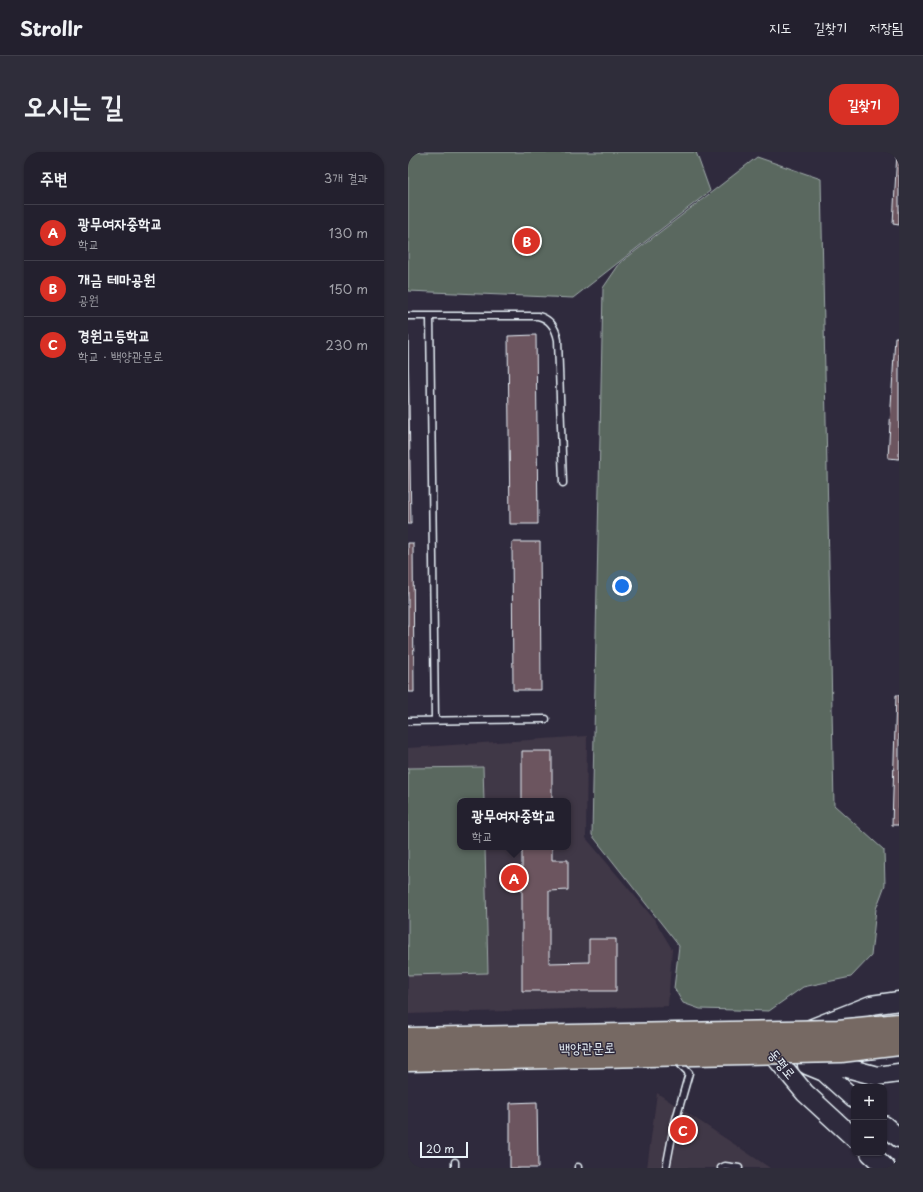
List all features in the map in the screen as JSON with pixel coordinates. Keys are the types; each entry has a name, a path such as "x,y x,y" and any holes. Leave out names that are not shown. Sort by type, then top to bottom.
{"highway":[{"path":"408,1039 838,1031 899,1025"},
{"path":"408,1060 841,1051 899,1044"}],"main road":[{"name":"백양관문로","path":"766,1046 871,1005 899,1001"},
{"name":"백양관문로","path":"408,1049 766,1046 877,1076 899,1073"},
{"name":"동평로","path":"766,1046 824,1072 851,1096"},
{"name":"동평로","path":"766,1046 805,1093 851,1135"},
{"path":"887,1128 899,1138"},
{"path":"873,1156 886,1168"}],"lane":[{"path":"408,316 538,316 551,323 556,331 558,340 563,483"},
{"path":"430,316 435,720"},
{"path":"408,721 546,719"},
{"path":"663,1047 689,1073 674,1126 666,1168"},
{"path":"721,1168 725,1166 739,1168"}],"shaded area":[{"path":"408,152 696,152 710,191 573,298 408,291"},
{"path":"757,157 821,179 834,805 884,850 885,885 876,909 871,956 851,977 803,987 769,1011 700,1009 683,1003 674,988 679,946 592,835 603,288 620,263"},
{"path":"587,736 586,838 654,919 672,949 668,1006 408,1014 408,748"},
{"path":"483,767 484,798 457,798 457,850 485,850 488,973 408,975 408,768"},
{"path":"657,1093 770,1168 647,1168"}],"building":[{"path":"897,152 899,152 899,225 893,224"},
{"path":"536,335 538,524 510,524 508,336"},
{"path":"408,336 411,524 408,524"},
{"path":"895,337 899,337 899,459 888,458"},
{"path":"512,542 540,542 541,690 513,690"},
{"path":"408,543 413,543 414,692 408,692"},
{"path":"896,695 899,695 899,825 892,825"},
{"path":"522,751 552,751 552,798 522,798"},
{"path":"522,850 552,850 552,860 568,860 568,890 549,891 549,963 589,962 589,939 616,939 616,991 522,991"},
{"path":"537,1102 538,1168 510,1168 510,1103"}],"place":[{"name":"개금 테마공원","path":"527,241"},
{"name":"광무여자중학교","path":"514,878"},
{"name":"경원고등학교","path":"683,1130"}]}
